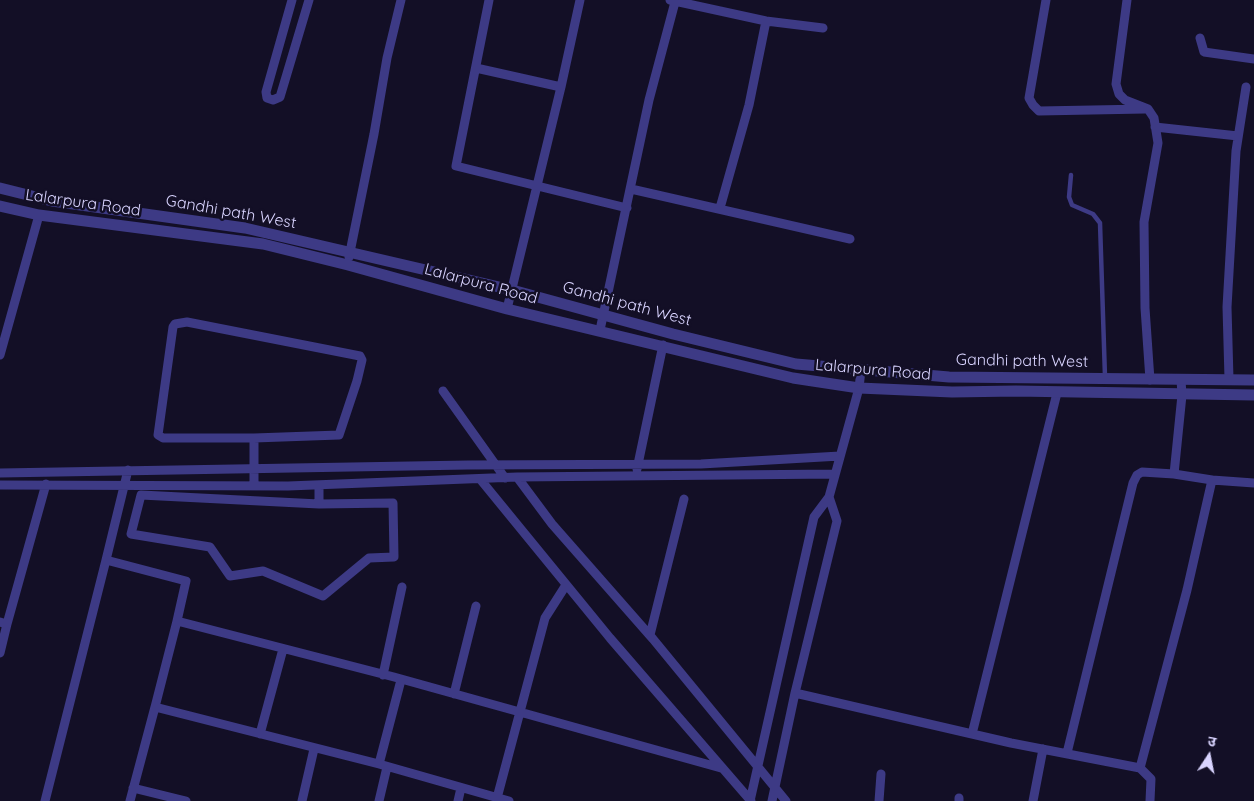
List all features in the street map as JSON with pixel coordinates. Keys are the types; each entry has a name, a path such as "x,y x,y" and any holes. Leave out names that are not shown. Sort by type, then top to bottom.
{"street":[{"path":"292,0 266,92 267,98 273,100 280,97 309,0"},
{"path":"348,265 387,58 401,0"},
{"path":"489,0 456,166 536,184 627,208"},
{"path":"507,309 561,87 580,0"},
{"path":"1046,0 1029,98 1032,105 1040,111 1148,109"},
{"path":"1127,0 1116,84 1119,94 1125,100 1148,109 1154,118 1158,143 1144,222 1145,308 1150,380"},
{"path":"600,330 672,1 766,21 823,28"},
{"path":"720,208 748,105 766,21"},
{"path":"1200,38 1204,52 1254,59"},
{"path":"476,68 561,87"},
{"path":"1229,379 1227,307 1238,136 1246,87"},
{"path":"1155,127 1238,136"},
{"name":"Gandhi path West","path":"0,188 52,201 245,228 350,251 512,290 796,364 949,377 1254,380"},
{"path":"631,189 720,208 850,240"},
{"name":"Lalarpura Road","path":"0,206 39,214 263,244 348,265 507,309 663,345 793,378 859,388 952,392 1254,395"},
{"path":"0,355 39,214"},
{"path":"187,322 360,356 362,360 357,381 339,435 254,438 163,438 158,435 173,327 175,324 187,322"},
{"path":"635,476 663,345"},
{"path":"751,801 814,517 829,497 859,388 861,370"},
{"path":"1174,474 1182,395 1181,380"},
{"path":"443,391 505,478"},
{"path":"972,734 1057,393"},
{"path":"254,438 254,486"},
{"path":"0,473 496,465 583,466 638,463 701,464 840,456"},
{"path":"396,467 397,482"},
{"path":"307,469 308,485"},
{"path":"45,801 128,470"},
{"path":"1067,753 1133,483 1137,475 1142,472 1174,474 1212,480 1254,483"},
{"path":"0,485 254,486 518,477 835,474"},
{"path":"518,477 552,524 650,636 786,801"},
{"path":"480,479 566,585 751,801"},
{"path":"1140,768 1187,590 1212,480"},
{"path":"0,653 4,623 46,484"},
{"path":"319,485 319,504"},
{"path":"140,495 319,504 393,504 394,557 369,558 323,596 263,571 230,576 210,547 132,534 140,495"},
{"path":"772,801 795,693 837,521 829,497"},
{"path":"650,636 684,499"},
{"path":"106,560 186,581 130,801"},
{"path":"497,798 545,618 566,585"},
{"path":"383,675 402,587"},
{"path":"454,694 476,606"},
{"path":"177,621 454,694 721,768"},
{"path":"260,734 283,649"},
{"path":"379,801 383,766 401,680"},
{"path":"795,693 972,734 1140,768 1151,779 1150,801"},
{"path":"155,707 509,801"},
{"path":"302,801 314,749"},
{"path":"1033,801 1043,749"},
{"path":"879,801 882,774"},
{"path":"133,788 186,801"},
{"path":"458,801 461,788"}],"lane":[{"path":"1071,175 1069,197 1072,205 1092,214 1100,223 1106,379"}]}
